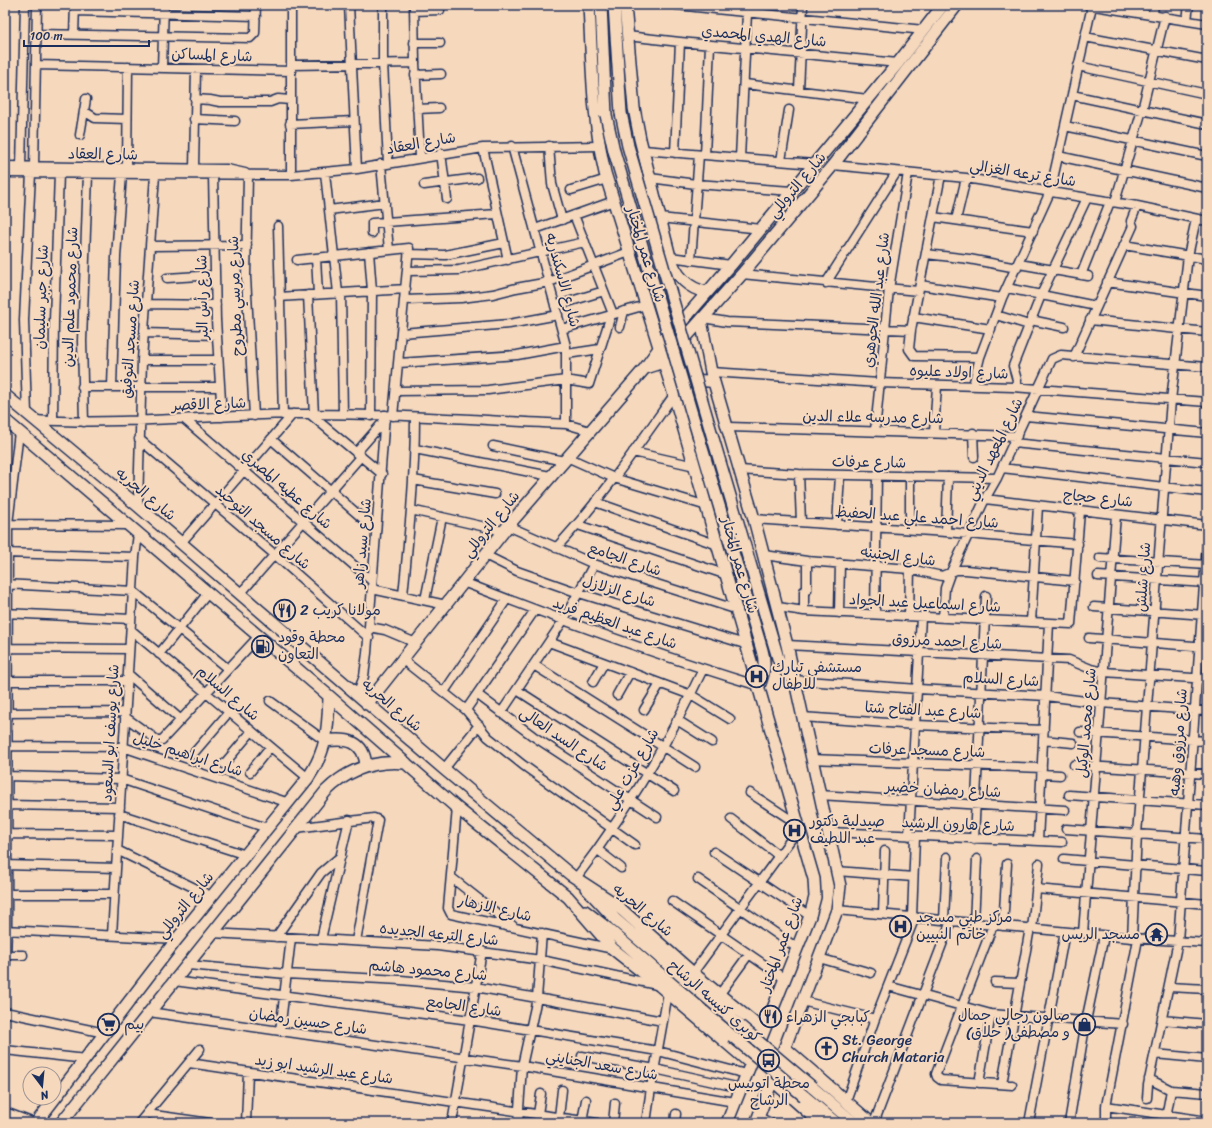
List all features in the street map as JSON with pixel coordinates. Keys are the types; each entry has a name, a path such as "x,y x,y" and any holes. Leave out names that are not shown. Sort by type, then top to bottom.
{"main road":[{"name":"شارع عمر المختار","path":"589,5 594,99 599,146 629,252 660,347 738,610 814,879 815,897 810,916 727,1123"},
{"path":"601,5 606,116 614,151 765,660 764,673 759,686"},
{"path":"614,5 621,113 627,141 776,654 781,666 793,680"},
{"name":"شارع عمر المختار","path":"625,5 630,84 640,139 670,257 677,274 690,286 706,292"},
{"name":"شارع التروللي","path":"367,704 505,528 645,368 660,347 706,292 731,265 898,63 943,5"},
{"name":"شارع التروللي","path":"664,362 742,274 832,165 957,5"},
{"path":"888,74 897,82"},
{"path":"599,146 615,136 628,135 640,139"},
{"path":"641,287 647,290 662,290 674,281 677,274"},
{"name":"شارع عمر المختار","path":"702,319 713,377 778,607 793,680 837,872 840,894 837,910 757,1120"},
{"path":"645,368 664,362"},
{"path":"674,394 689,383 702,381 713,377"},
{"name":"شارع الحريه","path":"5,395 138,506 356,695 444,769 579,880 614,903 693,973 764,1031"},
{"path":"7,423 259,636 457,808 561,892 574,904 613,949 664,989 750,1063"},
{"name":"شارع التروللي","path":"35,1123 86,1060 177,938 308,778 321,756 325,741 329,721 329,696"},
{"path":"325,741 342,739 352,742 361,750 366,766"},
{"path":"61,1123 188,965 295,828 332,785 353,771 366,766 388,762 406,763"},
{"name":"كوبرى كنيسه الرشاح","path":"579,880 616,920 854,1123"},
{"name":"كوبرى كنيسه الرشاح","path":"574,904 607,928 836,1123"},
{"path":"735,1050 748,1048 754,1042 756,1031 752,1021"},
{"path":"785,1048 871,1123"},
{"path":"792,1098 789,1086 796,1075 808,1072 816,1075"},
{"path":"772,1080 820,1123"}],"street":[{"path":"21,166 25,5"},
{"path":"31,417 24,368 24,320 32,170 37,5"},
{"path":"36,34 250,38 255,33 256,5"},
{"path":"291,5 291,175"},
{"path":"349,5 350,64 357,169"},
{"path":"383,5 384,164 386,222 389,250"},
{"path":"676,5 924,30"},
{"path":"799,90 802,5"},
{"path":"973,386 980,356 1002,298 1018,266 1050,192 1085,37 1089,5 1117,7 1207,24"},
{"path":"1153,14 1154,5"},
{"path":"1187,20 1189,5"},
{"path":"74,35 75,8 164,9 256,16"},
{"path":"420,157 415,75 414,8 440,10"},
{"path":"162,68 164,9"},
{"path":"740,158 747,48 747,13"},
{"path":"926,254 1053,270 1084,276 1124,170 1142,110 1165,16"},
{"name":"شارع الهدي المحمدي","path":"627,36 898,63"},
{"path":"1085,37 1157,49 1207,60"},
{"path":"675,153 680,42"},
{"path":"414,43 440,43"},
{"path":"691,260 696,184 702,155 710,45"},
{"name":"شارع المساكن","path":"36,65 196,69 291,68 415,62"},
{"path":"1078,66 1207,94"},
{"path":"112,387 115,286 128,119 128,67"},
{"path":"194,168 196,69"},
{"path":"415,75 440,74"},
{"path":"745,84 868,99"},
{"path":"1072,95 1207,124"},
{"path":"80,135 86,99"},
{"path":"195,99 220,102 270,102 278,99 290,100"},
{"path":"417,108 439,108"},
{"path":"781,161 789,110"},
{"path":"84,111 95,118 128,119"},
{"path":"194,120 234,121"},
{"path":"290,124 354,121"},
{"path":"1065,126 1207,156"},
{"name":"شارع العقاد","path":"5,173 32,170 124,171 155,174 291,175 357,169 420,157 483,148 512,146 599,146"},
{"name":"شارع الاسكندريه","path":"512,146 562,330 566,350 566,424"},
{"path":"549,146 552,184 562,220"},
{"path":"483,148 508,260"},
{"path":"643,150 814,164"},
{"path":"441,154 448,199"},
{"path":"1058,156 1207,188"},
{"name":"شارع ترعه الغزالي","path":"832,165 896,173 941,175 966,178 1137,206 1207,221"},
{"name":"شارع العقاد","path":"5,166 21,166 32,170 59,173 88,174 194,168 234,169 248,175"},
{"name":"شارع جبر سليمان","path":"53,421 54,328 59,173"},
{"path":"325,173 339,293 343,414"},
{"path":"826,283 896,173"},
{"name":"شارع عبد الله الجوهري","path":"875,431 889,289 908,173"},
{"name":"شارع محمود علم الدين","path":"84,422 82,341 88,174"},
{"name":"شارع مسجد التوفيق","path":"138,506 140,387 155,174"},
{"name":"شارع رأس البر","path":"213,175 217,335 222,417"},
{"name":"شارع مرسي مطروح","path":"248,175 246,277 254,416"},
{"path":"941,175 913,317 909,349 912,355 980,356"},
{"path":"424,185 477,178"},
{"path":"650,178 696,184 792,191"},
{"path":"956,220 966,178"},
{"path":"571,190 608,180"},
{"path":"1016,387 1017,380 1013,366 1041,295 1087,198"},
{"path":"535,229 614,201"},
{"path":"329,210 385,204"},
{"path":"1074,357 1133,226 1131,221 1137,206"},
{"path":"372,233 372,224 442,220 497,214"},
{"path":"396,391 488,390 566,380 589,384 612,315 574,215"},
{"path":"933,217 1033,231"},
{"path":"660,218 761,228"},
{"name":"شارع شلش","path":"1106,1123 1106,1106 1123,1024 1135,939 1134,897 1137,834 1174,364 1188,256 1196,219"},
{"path":"278,226 283,415"},
{"path":"408,271 459,270 585,242"},
{"path":"297,260 389,250 445,254 504,244"},
{"path":"1124,245 1207,259"},
{"path":"151,246 247,246"},
{"name":"شارع سيد زاهر","path":"356,695 364,676 376,530 388,417 396,391 409,251"},
{"path":"369,252 372,291 371,416"},
{"path":"405,300 461,298 493,294 549,282 629,252"},
{"path":"670,257 731,265"},
{"path":"316,258 318,294"},
{"path":"742,274 889,289 919,288 1002,298"},
{"path":"167,278 215,276"},
{"path":"1107,282 1207,296"},
{"path":"1007,288 1096,306"},
{"path":"279,297 406,289"},
{"path":"555,306 604,291"},
{"path":"308,295 312,414 382,474"},
{"path":"146,304 216,306"},
{"path":"562,330 646,305"},
{"path":"620,327 624,311"},
{"path":"402,333 502,324 558,315"},
{"path":"996,316 1030,323 1064,327"},
{"path":"913,317 991,329"},
{"path":"702,319 727,322 911,330"},
{"path":"1090,320 1207,332"},
{"path":"144,333 217,335"},
{"path":"399,363 566,350 600,350"},
{"name":"شارع المعهد الديني","path":"943,618 945,588 950,574 985,499 1002,468 1052,360 1061,355 1207,366"},
{"path":"142,360 218,360"},
{"name":"شارع اولاد عليوه","path":"713,377 937,386 1016,387 1207,402"},
{"path":"934,432 937,386"},
{"path":"82,387 220,387"},
{"path":"556,548 578,525 614,478 674,394"},
{"path":"181,543 293,414"},
{"name":"شارع الاقصر","path":"31,417 53,421 84,422 293,414 343,414 566,424 590,431"},
{"path":"1026,416 1207,433"},
{"path":"240,594 331,490 388,417"},
{"path":"403,595 411,510 415,449 415,417"},
{"name":"شارع عطيه المصري","path":"184,419 303,522 372,585"},
{"name":"شارع مدرسه علاء الدين","path":"728,427 973,433 1207,462"},
{"path":"5,985 7,681 6,524 9,482 19,432"},
{"path":"973,433 974,457"},
{"name":"شارع مسجد التوحيد","path":"139,439 274,554 368,638"},
{"path":"271,439 376,530"},
{"path":"493,446 565,459 614,478 707,506"},
{"path":"415,449 550,476"},
{"path":"633,452 695,466"},
{"path":"1002,468 1207,492"},
{"name":"شارع عرفات","path":"740,470 799,474 997,478"},
{"path":"799,474 801,522"},
{"path":"837,525 840,475"},
{"path":"875,614 877,475"},
{"path":"910,476 910,530"},
{"path":"946,532 948,477"},
{"path":"413,480 495,494"},
{"name":"شارع حجاج","path":"985,499 1207,525"},
{"path":"595,502 718,545"},
{"path":"1031,622 1038,506"},
{"name":"شارع الجامع","path":"411,510 505,528 594,564 738,610"},
{"path":"1075,581 1080,511"},
{"name":"شارع محمد الوكيل","path":"1083,934 1116,515"},
{"path":"425,600 442,517"},
{"name":"شارع احمد علي عبد الحفيظ","path":"754,519 946,532 1078,544"},
{"path":"6,524 128,525"},
{"path":"578,525 727,576"},
{"name":"شارع يوسف ابو السعود","path":"112,935 129,649 138,534"},
{"name":"شارع مرزوق وهبه","path":"1148,1098 1149,1079 1178,941 1197,678 1203,647 1207,544"},
{"path":"6,553 135,557"},
{"name":"شارع الزلازل","path":"485,555 517,571 579,593 748,645"},
{"name":"شارع الجنينه","path":"764,555 807,561 910,569 942,576 950,574 956,570 966,570 1033,578 1075,581"},
{"path":"1100,558 1206,565"},
{"path":"804,611 804,591 807,590 807,561"},
{"path":"839,612 840,563"},
{"path":"501,712 564,621 594,564"},
{"path":"909,616 910,569"},
{"path":"1098,576 1206,583"},
{"name":"شارع اسماعيل عبد الجواد","path":"778,607 804,611 1071,624 1075,581"},
{"name":"شارع عبد العظيم فريد","path":"464,582 564,621 703,669 759,686"},
{"path":"6,584 133,591 228,669"},
{"path":"372,585 403,595 446,605"},
{"path":"159,654 208,593"},
{"path":"974,839 986,596"},
{"path":"444,692 507,599"},
{"path":"1094,607 1204,615"},
{"path":"466,710 478,695 535,610"},
{"path":"6,613 131,619"},
{"path":"846,1101 913,917 911,801 921,617"},
{"path":"1038,841 1049,623"},
{"path":"369,627 390,632 416,643"},
{"name":"شارع السلام","path":"131,630 308,778"},
{"path":"6,713 125,715 159,741 164,738 259,636"},
{"path":"1089,638 1203,647"},
{"path":"549,642 690,695 730,718"},
{"name":"شارع احمد مرزوق","path":"787,645 919,654 1069,660 1091,669 1104,672 1207,679"},
{"path":"6,648 129,649"},
{"path":"403,660 466,710 488,737 523,765 635,845"},
{"path":"594,682 604,663"},
{"path":"534,665 695,766"},
{"name":"شارع عزت علي","path":"579,880 648,774 703,669"},
{"path":"618,695 630,672"},
{"path":"7,681 128,678 181,720"},
{"name":"شارع السلام","path":"793,680 1046,696 1101,703 1207,711"},
{"path":"644,710 660,684"},
{"path":"517,690 674,791"},
{"name":"شارع السد العالى","path":"478,695 533,736 657,817"},
{"path":"270,701 325,741"},
{"path":"193,754 229,712"},
{"name":"شارع عبد الفتاح شتا","path":"802,717 916,725 1044,730"},
{"path":"677,720 712,742"},
{"path":"444,769 479,725"},
{"path":"224,764 252,731"},
{"path":"1080,732 1207,741"},
{"path":"1043,740 1073,743"},
{"name":"شارع ابراهيم خليل","path":"6,746 123,747 289,802"},
{"path":"250,772 270,747"},
{"name":"شارع مسجد عرفات","path":"811,759 978,766 1042,771 1060,775"},
{"path":"1074,765 1207,774"},
{"path":"6,776 121,778 268,828"},
{"path":"693,973 800,826 750,793"},
{"name":"شارع رمضان خضير","path":"819,795 1064,810"},
{"path":"1069,795 1207,805"},
{"path":"6,805 119,811 246,855"},
{"name":"شارع الازهار","path":"457,808 452,878 448,908 451,914 613,949"},
{"path":"295,828 349,820 378,819 356,941"},
{"path":"731,819 778,855"},
{"path":"321,939 349,820"},
{"path":"1066,829 1207,839"},
{"name":"شارع هارون الرشيد","path":"828,832 912,837 1062,842"},
{"path":"6,834 118,835"},
{"path":"117,850 211,896"},
{"path":"598,850 621,868"},
{"path":"883,914 885,851"},
{"path":"714,852 810,916"},
{"path":"276,936 321,874 341,856"},
{"path":"874,1123 921,996 947,920 947,856"},
{"path":"974,923 977,859"},
{"path":"1064,859 1207,871"},
{"path":"1003,926 1007,864"},
{"path":"1002,1084 1019,983 1031,928 1039,864"},
{"path":"6,865 116,868"},
{"path":"837,872 913,877"},
{"path":"452,878 515,927"},
{"path":"698,879 797,948"},
{"path":"1036,890 1207,904"},
{"path":"6,894 114,894"},
{"path":"672,901 785,979"},
{"path":"837,910 1135,939 1207,943"},
{"path":"993,925 936,1072 936,1076 941,1080 1012,1085"},
{"path":"6,930 177,938"},
{"path":"1029,1123 1065,932"},
{"name":"شارع الترعه الجديده","path":"212,933 394,942 482,951 541,960 664,989"},
{"path":"518,1123 522,1066 537,998 542,933"},
{"path":"1069,1123 1086,1021 1104,936"},
{"path":"280,1031 291,938"},
{"path":"452,1123 482,951"},
{"path":"719,995 749,954"},
{"path":"6,955 23,955"},
{"path":"819,958 871,973"},
{"name":"شارع محمود هاشم","path":"188,965 286,974 401,980 476,987 663,1021"},
{"name":"شارع الجامع","path":"174,981 470,1020 658,1051 746,1074"},
{"path":"995,982 1019,983"},
{"path":"888,986 961,1008 991,1014 1013,1017 1049,1018 1123,1024"},
{"path":"1168,987 1207,989"},
{"path":"646,1123 663,1021 664,989"},
{"path":"802,1001 875,1019"},
{"path":"5,1012 105,1034"},
{"name":"شارع حسين رمضان","path":"149,1012 464,1057"},
{"path":"979,1083 991,1014"},
{"path":"1162,1020 1207,1024"},
{"path":"139,1123 200,1049"},
{"path":"5,1050 86,1060"},
{"path":"1155,1054 1207,1059"},
{"path":"582,1056 655,1069 741,1088"},
{"name":"شارع سعد الجنايني","path":"464,1057 735,1102"},
{"name":"شارع عبد الرشيد ابو زيد","path":"189,1063 456,1101 559,1117 569,1121 598,1123"},
{"path":"246,1123 248,1072"},
{"path":"1149,1079 1171,1090 1207,1093"},
{"path":"559,1117 562,1090"},
{"path":"1166,1119 1171,1090"},
{"path":"538,1114 541,1094"},
{"path":"582,1121 586,1100"},
{"path":"613,1123 615,1103"},
{"path":"1106,1106 1166,1119 1207,1121"},
{"path":"5,1112 35,1123"},
{"path":"147,1114 210,1123"},
{"path":"675,1123 676,1114"},
{"path":"757,1120 771,1123"}],"place":[{"name":"مولانا كريب 2","path":"284,610"},
{"name":"محطة وقود التعاون","path":"263,646"},
{"name":"مستشفى تبارك للاطفال","path":"756,676"},
{"name":"صيدلية دكتور عبد اللطيف","path":"794,830"},
{"name":"مركز طبي مسجد خاتم النبيين","path":"900,926"},
{"name":"مسجد الريس","path":"1156,934"},
{"name":"كبابجي الزهراء","path":"771,1017"},
{"name":"بيم","path":"109,1024"},
{"name":"صالون رجالي جمال و مصطفى( حلاق)","path":"1085,1024"},
{"name":"St. George Church Mataria","path":"826,1049"},
{"name":"محطة اتوبيس الرشاح","path":"769,1060"}]}
